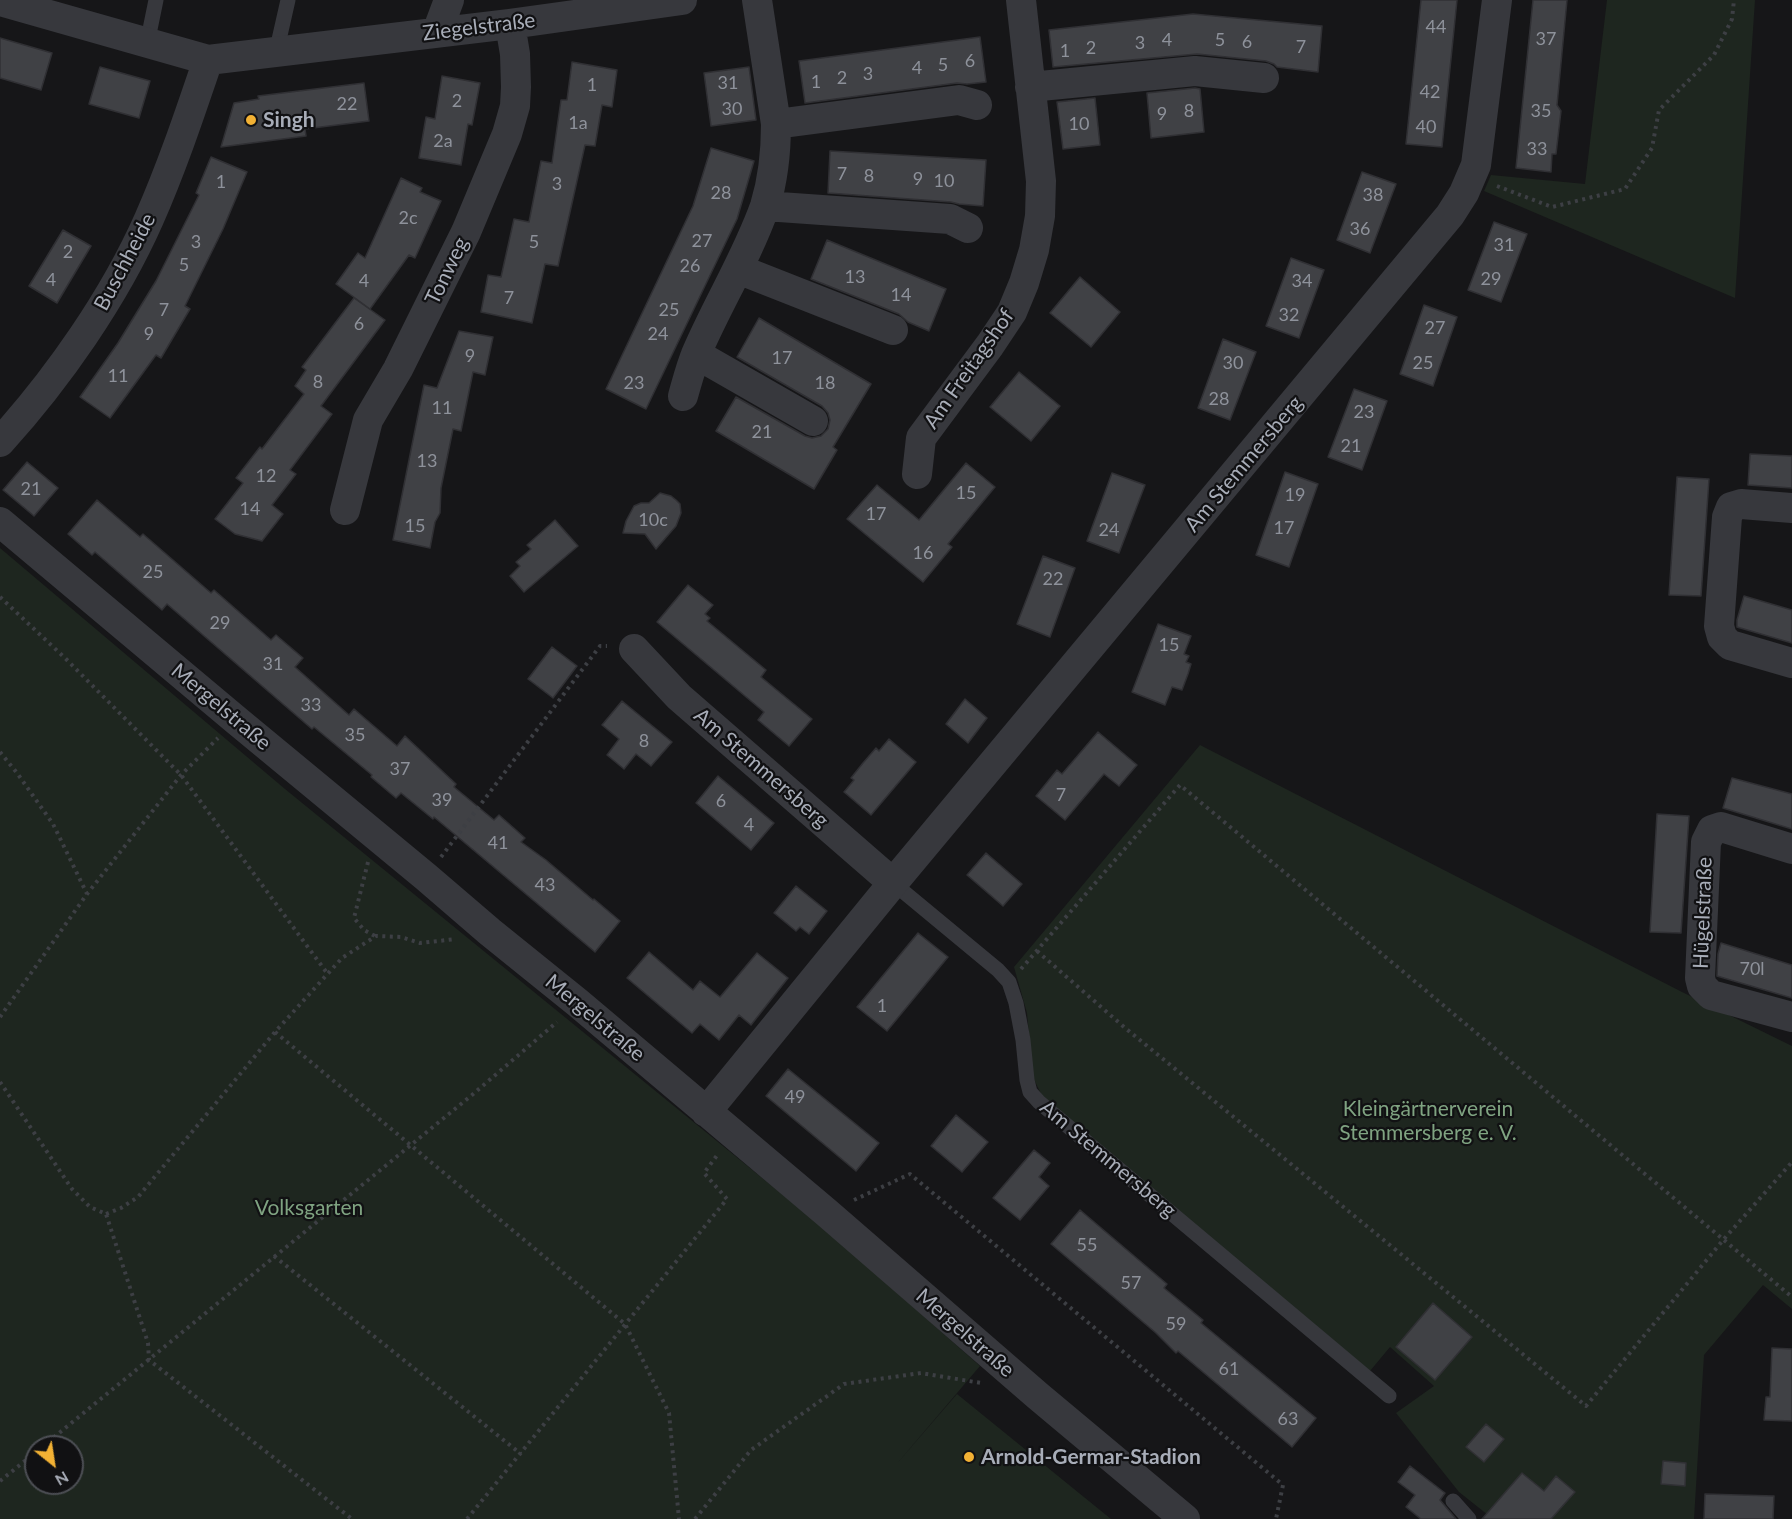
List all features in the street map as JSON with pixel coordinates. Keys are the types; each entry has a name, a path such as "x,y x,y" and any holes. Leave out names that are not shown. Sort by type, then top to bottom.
{"street":[{"path":"437,32 448,0"},
{"name":"Ziegelstraße","path":"0,1 30,5 147,44 208,60 510,24 682,0"},
{"path":"683,396 696,354 738,269 765,206 772,177 776,124 757,0"},
{"name":"Am Freitagshof","path":"917,474 921,438 1012,312 1035,250 1040,216 1041,181 1021,0"},
{"name":"Am Stemmersberg","path":"706,1112 893,883 1455,208 1472,176 1479,152 1497,0"},
{"name":"Tonweg","path":"345,510 368,420 398,369 466,232 507,134 516,87 515,54 510,24"},
{"name":"Buschheide","path":"0,442 65,361 94,320 121,275 172,164 208,60"},
{"path":"1030,87 1195,71 1264,78"},
{"path":"776,124 959,100 976,105"},
{"path":"765,206 950,219 968,228"},
{"path":"738,269 893,330"},
{"path":"696,354 813,421"},
{"path":"1792,508 1741,504 1731,507 1727,516 1719,626 1722,637 1730,645 1792,663"},
{"name":"Mergelstraße","path":"0,522 578,1003 1185,1519"},
{"name":"Am Stemmersberg","path":"634,649 679,697 893,883"},
{"name":"Hügelstraße","path":"1792,849 1720,827 1712,830 1706,842 1700,978 1702,986 1712,995 1792,1017"}],"lane":[{"path":"147,44 156,0"},
{"path":"276,53 288,0"},
{"name":"Am Stemmersberg","path":"893,883 998,970 1009,982 1021,1021 1030,1092 1048,1110 1389,1396"},
{"path":"1453,1501 1469,1519"}],"path":[{"path":"1472,176 1552,207 1625,189 1652,148 1659,110 1714,55 1732,19 1734,0"},
{"path":"0,597 66,659 181,775 327,974"},
{"path":"426,877 600,646 634,649"},
{"path":"0,1017 87,894 181,775 236,720"},
{"path":"0,752 53,824 87,894"},
{"path":"1009,982 1180,785 1792,1297"},
{"path":"375,836 354,918 364,930 376,936 401,937 420,943 447,941 490,932"},
{"path":"0,1082 72,1189 90,1207 106,1214 138,1197 275,1032 327,974 342,958 376,936"},
{"path":"1036,951 1124,1027 1586,1406 1724,1239 1792,1162"},
{"path":"57,1435 411,1145 578,1003"},
{"path":"275,1032 625,1324 669,1413 679,1519"},
{"path":"470,1518 727,1199 704,1173 715,1158"},
{"path":"827,1213 910,1174 1283,1485 1276,1519"},
{"path":"106,1214 148,1343 149,1360 352,1519"},
{"path":"274,1256 521,1454"},
{"path":"695,1519 751,1450 844,1384 921,1373 991,1386"},
{"path":"0,1481 24,1462"}],"green space":[{"path":"1607,0 1755,0 1735,298 1484,191 1491,175 1585,184"},
{"name":"Volksgarten","path":"0,548 285,789 826,1230 980,1366 894,1467 957,1394 1111,1519 0,1519"},
{"name":"Kleingärtnerverein Stemmersberg e. V.","path":"1200,745 1792,1046 1792,1309 1763,1285 1704,1355 1694,1519 1493,1519 1459,1492 1396,1413 1434,1386 1390,1347 1370,1371 1042,1096 1033,1077 1027,1013 1014,967"}],"building":[{"path":"1421,0 1457,0 1442,147 1406,144"},
{"path":"1533,0 1567,0 1557,105 1561,111 1556,154 1552,154 1551,172 1516,168"},
{"path":"1193,14 1322,26 1318,72 1277,67 1266,61 1197,54 1053,67 1049,30"},
{"path":"980,37 986,82 957,83 805,103 799,61"},
{"path":"0,38 52,53 41,90 0,78"},
{"path":"572,62 617,70 612,107 602,105 595,146 585,145 558,266 545,264 532,323 481,312 488,275 501,277 514,219 529,222 541,161 552,163 561,100 567,100"},
{"path":"100,67 150,81 139,118 89,104"},
{"path":"749,67 756,120 711,126 704,73"},
{"path":"442,76 480,83 472,125 468,124 461,165 419,158 426,117 435,119"},
{"path":"364,83 369,121 305,129 306,136 221,147 234,103 259,99 258,96"},
{"path":"1200,89 1204,132 1151,138 1147,93"},
{"path":"1095,98 1100,145 1063,149 1057,102"},
{"path":"711,148 754,161 737,219 646,409 606,389 693,206"},
{"path":"830,151 986,160 983,206 828,193"},
{"path":"211,157 247,172 223,229 185,306 190,309 161,358 156,355 110,418 80,397 118,343 156,281 199,195 196,193"},
{"path":"1362,172 1396,184 1370,253 1337,240"},
{"path":"401,178 422,188 420,192 441,201 415,258 409,255 370,309 336,284 358,253 365,258"},
{"path":"1494,222 1527,234 1501,302 1468,290"},
{"path":"63,230 91,246 57,303 29,286"},
{"path":"827,240 946,289 929,331 908,322 899,314 811,279"},
{"path":"1291,258 1324,270 1299,338 1266,326"},
{"path":"1080,277 1120,312 1091,347 1050,313"},
{"path":"354,298 385,320 321,406 332,414 290,470 296,474 272,505 283,514 262,541 235,534 215,519 243,483 236,478 260,447 262,449 304,394 295,386 306,370 302,367"},
{"path":"1424,305 1457,317 1433,386 1400,374"},
{"path":"759,318 871,384 833,447 837,450 814,489 716,431 736,397 805,436 812,438 821,436 828,429 830,420 822,406 737,357"},
{"path":"459,331 493,337 485,375 473,372 461,431 453,429 441,488 440,513 435,522 430,548 393,540 424,385 437,388"},
{"path":"1223,339 1256,352 1230,420 1198,408"},
{"path":"1019,372 1060,406 1031,441 990,407"},
{"path":"1354,389 1387,401 1362,470 1328,457"},
{"path":"1750,454 1792,456 1792,488 1748,485"},
{"path":"27,462 58,488 34,516 3,490"},
{"path":"966,463 995,487 948,544 952,547 923,582 847,519 877,485 919,520"},
{"path":"1285,472 1318,484 1289,567 1256,555"},
{"path":"1112,473 1145,485 1119,553 1087,541"},
{"path":"1677,477 1709,479 1701,596 1669,595"},
{"path":"660,493 676,500 680,504 681,513 676,526 656,549 645,534 623,533 634,506 649,503"},
{"path":"97,500 140,537 143,534 211,593 214,590 271,640 276,635 303,658 295,667 349,715 354,709 397,746 405,736 456,784 454,787 494,820 499,815 525,838 521,842 620,921 595,952 434,817 433,819 401,793 396,798 371,777 372,775 314,727 312,729 167,604 162,610 95,552 92,555 68,534"},
{"path":"555,520 578,546 524,592 510,576 520,566 516,562 531,549 527,545"},
{"path":"1043,556 1075,568 1050,637 1017,624"},
{"path":"688,585 713,605 705,614 710,618 707,621 766,670 761,677 812,719 789,746 758,720 764,712 657,622"},
{"path":"1744,596 1792,610 1792,643 1737,627"},
{"path":"1158,624 1191,636 1184,654 1189,656 1186,662 1191,664 1182,690 1172,687 1165,705 1132,692"},
{"path":"552,647 577,666 553,698 528,679"},
{"path":"965,699 987,718 968,743 946,724"},
{"path":"622,701 672,742 651,766 636,754 624,769 607,755 619,739 602,725"},
{"path":"1098,732 1137,765 1119,786 1104,774 1065,820 1036,796 1057,770 1062,774"},
{"path":"889,739 916,762 871,815 844,792 854,780 851,778 863,763 876,748 879,751"},
{"path":"718,776 774,823 751,850 696,803"},
{"path":"1732,778 1792,794 1792,829 1723,808"},
{"path":"1657,814 1689,816 1681,933 1650,932"},
{"path":"986,853 1022,884 1003,906 967,875"},
{"path":"796,886 827,911 809,934 800,927 796,931 774,913"},
{"path":"918,933 948,957 887,1031 857,1007"},
{"path":"1721,943 1792,965 1792,998 1717,976"},
{"path":"649,952 693,990 700,981 720,997 757,953 788,978 751,1025 739,1015 719,1040 700,1024 692,1033 627,978"},
{"path":"788,1069 879,1143 856,1171 766,1096"},
{"path":"956,1115 988,1142 962,1172 931,1146"},
{"path":"1034,1150 1050,1163 1039,1177 1049,1186 1020,1220 993,1198"},
{"path":"1080,1210 1167,1284 1164,1288 1203,1320 1201,1323 1316,1418 1292,1447 1178,1351 1176,1353 1156,1333 1051,1244"},
{"path":"1433,1303 1472,1337 1435,1380 1396,1347"},
{"path":"1772,1348 1792,1349 1792,1421 1764,1420 1766,1397 1770,1397"},
{"path":"1486,1424 1504,1439 1484,1462 1466,1447"},
{"path":"1663,1461 1686,1463 1685,1486 1661,1484"},
{"path":"1410,1466 1445,1493 1440,1500 1456,1519 1421,1519 1406,1507 1415,1495 1398,1482"},
{"path":"1522,1473 1544,1491 1556,1476 1575,1492 1551,1519 1482,1519"},
{"path":"1705,1494 1774,1496 1773,1519 1704,1519"}],"place":[{"name":"Singh","path":"251,120"},
{"name":"Arnold-Germar-Stadion","path":"969,1457"}]}
